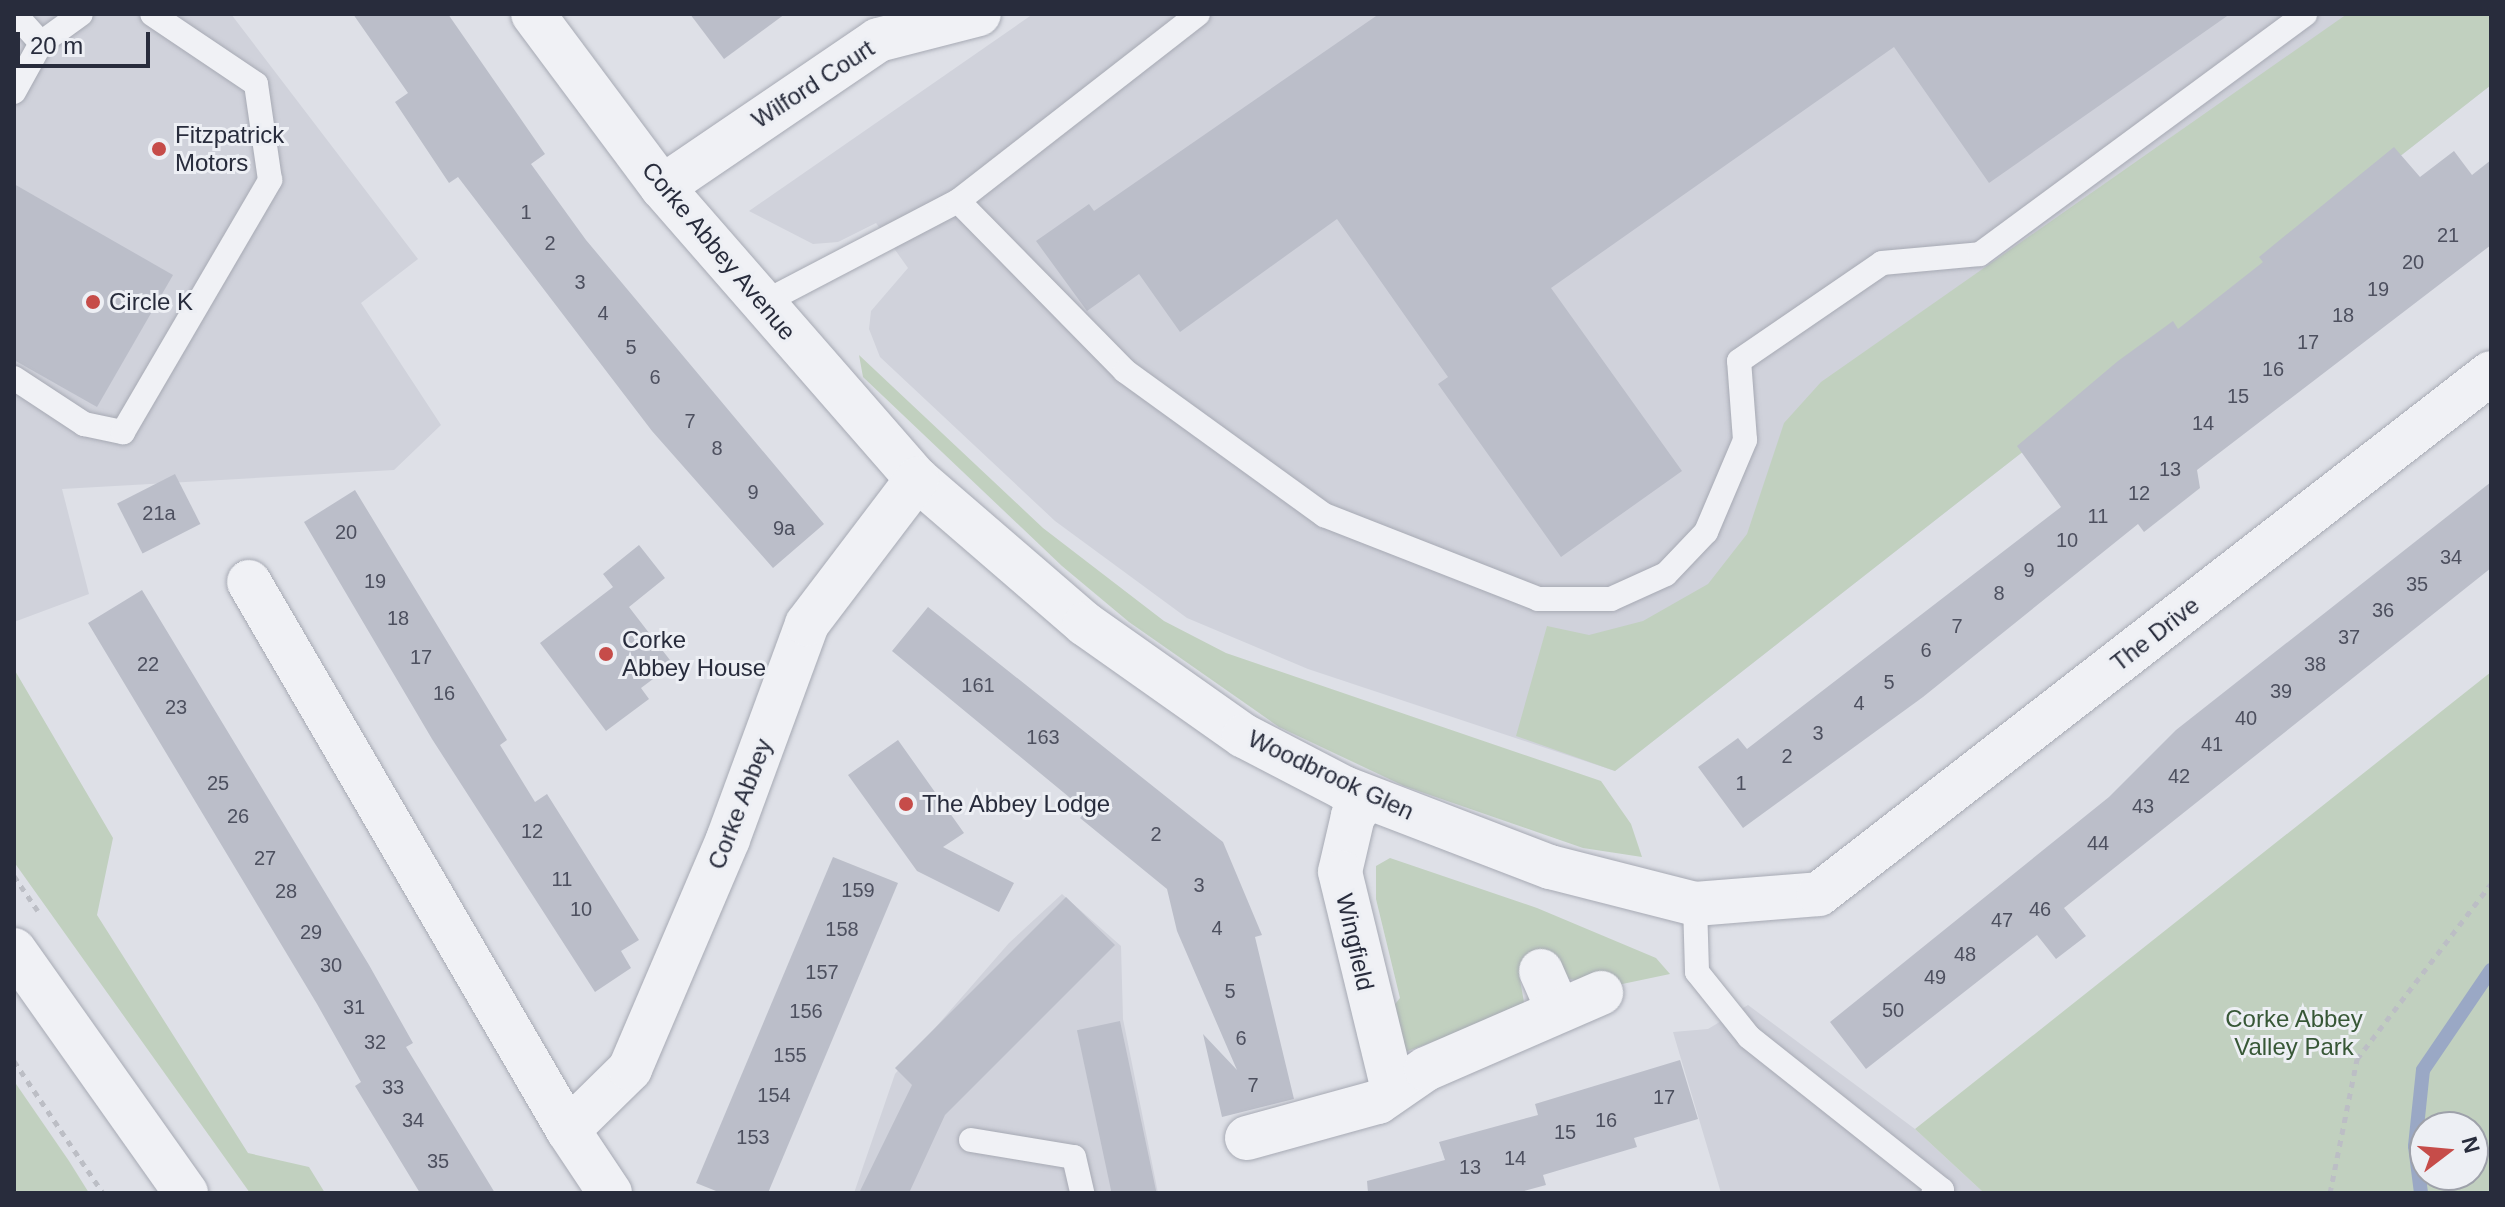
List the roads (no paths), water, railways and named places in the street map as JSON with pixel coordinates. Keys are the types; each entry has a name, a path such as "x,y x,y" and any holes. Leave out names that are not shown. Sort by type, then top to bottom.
{"street":[{"name":"Corke Abbey Avenue","path":"533,14 662,187 917,479"},
{"name":"Wilford Court","path":"662,187 878,40 979,14"},
{"name":"The Drive","path":"1819,894 2491,373"},
{"name":"Woodbrook Glen","path":"917,479 1085,624 1153,673 1244,736 1367,798 1550,867 1695,904 1819,894"},
{"name":"Corke Abbey","path":"568,1130 630,1069 728,839 807,624 917,479"},
{"path":"249,582 568,1130 610,1193"},
{"name":"Wingfield","path":"1367,798 1353,816 1340,872 1393,1089"},
{"path":"14,950 186,1193"},
{"path":"1541,971 1558,1010"},
{"path":"1247,1138 1378,1102 1393,1089 1558,1010 1601,993"}],"lane":[{"path":"15,14 41,43"},
{"path":"14,92 41,43 81,14"},
{"path":"14,378 84,424 123,432 270,180 256,84 152,14"},
{"path":"761,304 958,201 1198,14"},
{"path":"958,201 1125,371 1324,515 1538,599 1611,599 1666,574 1706,532 1745,440 1739,361 1882,263 1980,254 2305,14"},
{"path":"1695,904 1697,972 1749,1037 1940,1192"},
{"path":"971,1140 1074,1157 1082,1193"}],"waterway":[{"path":"2421,1193 2415,1146 2423,1070 2491,970"}],"place":[{"name":"Fitzpatrick Motors","path":"159,149"},
{"name":"Circle K","path":"93,302"},
{"name":"Corke Abbey House","path":"606,654"},
{"name":"The Abbey Lodge","path":"906,804"}],"park label":[{"name":"Corke Abbey Valley Park","path":"2294,1033"}]}
